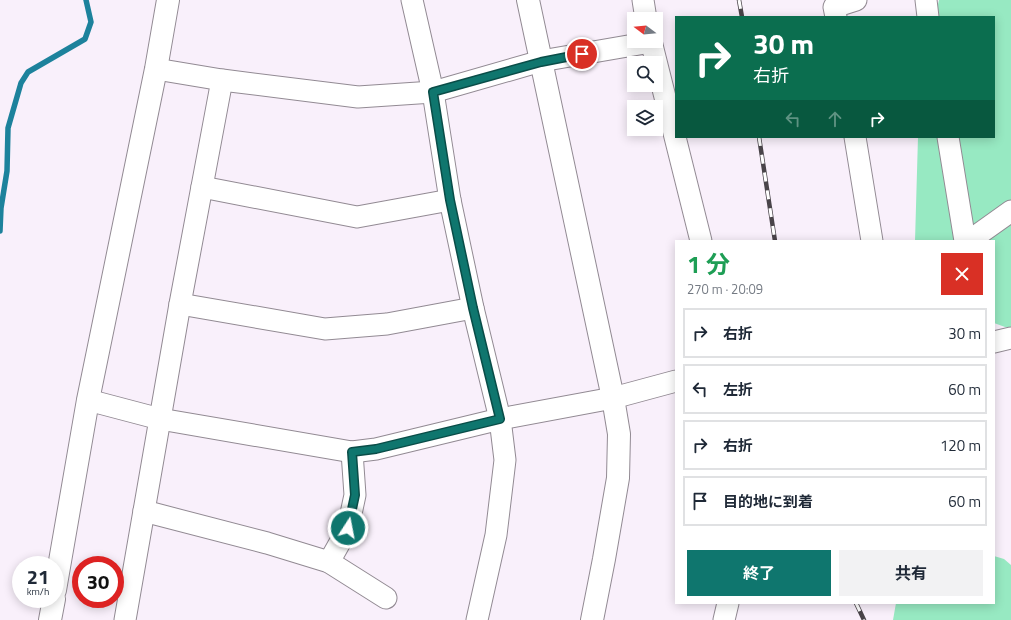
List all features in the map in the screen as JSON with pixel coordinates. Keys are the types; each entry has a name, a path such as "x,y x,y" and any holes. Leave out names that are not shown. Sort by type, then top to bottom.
{"street":[{"path":"61,556 88,400 156,69 168,0"},
{"path":"412,0 433,92 450,200 473,308 500,419 505,460 496,535 477,620"},
{"path":"528,0 613,398 619,434 618,478 592,620"},
{"path":"643,0 645,12"},
{"path":"836,16 834,7 856,0"},
{"path":"926,0 928,16"},
{"path":"156,69 222,80 358,97 433,92 541,62 627,46"},
{"path":"653,48 675,138"},
{"path":"125,620 180,304 222,80"},
{"path":"675,138 701,240"},
{"path":"855,138 872,240"},
{"path":"948,138 965,240"},
{"path":"202,187 357,217 450,200"},
{"path":"970,240 1011,211"},
{"path":"180,304 324,329 387,324 473,308"},
{"path":"995,342 1011,338"},
{"path":"88,400 160,419 352,452 376,449 500,419 613,398 675,380"},
{"path":"329,562 348,528 355,495 352,452"},
{"path":"144,511 267,543 329,562 386,598"},
{"path":"724,620 728,604"},
{"path":"50,620 52,608"}],"green space":[{"path":"939,0 1011,0 1011,328 995,323 995,240 915,240 918,138 995,138 995,16 935,16"},
{"path":"995,556 1004,559 1011,565 1011,620 893,620 896,604 995,604"}],"waterway":[{"path":"0,231 1,208 7,171 8,128 21,83 28,72 85,39 91,22 86,0"}],"railway":[{"path":"739,0 742,16"},
{"path":"759,138 775,240"},
{"path":"856,604 864,620"}],"route":[{"path":"348,528 355,495 352,452 376,449 500,419 473,308 450,200 433,92 541,62 582,54"}]}
